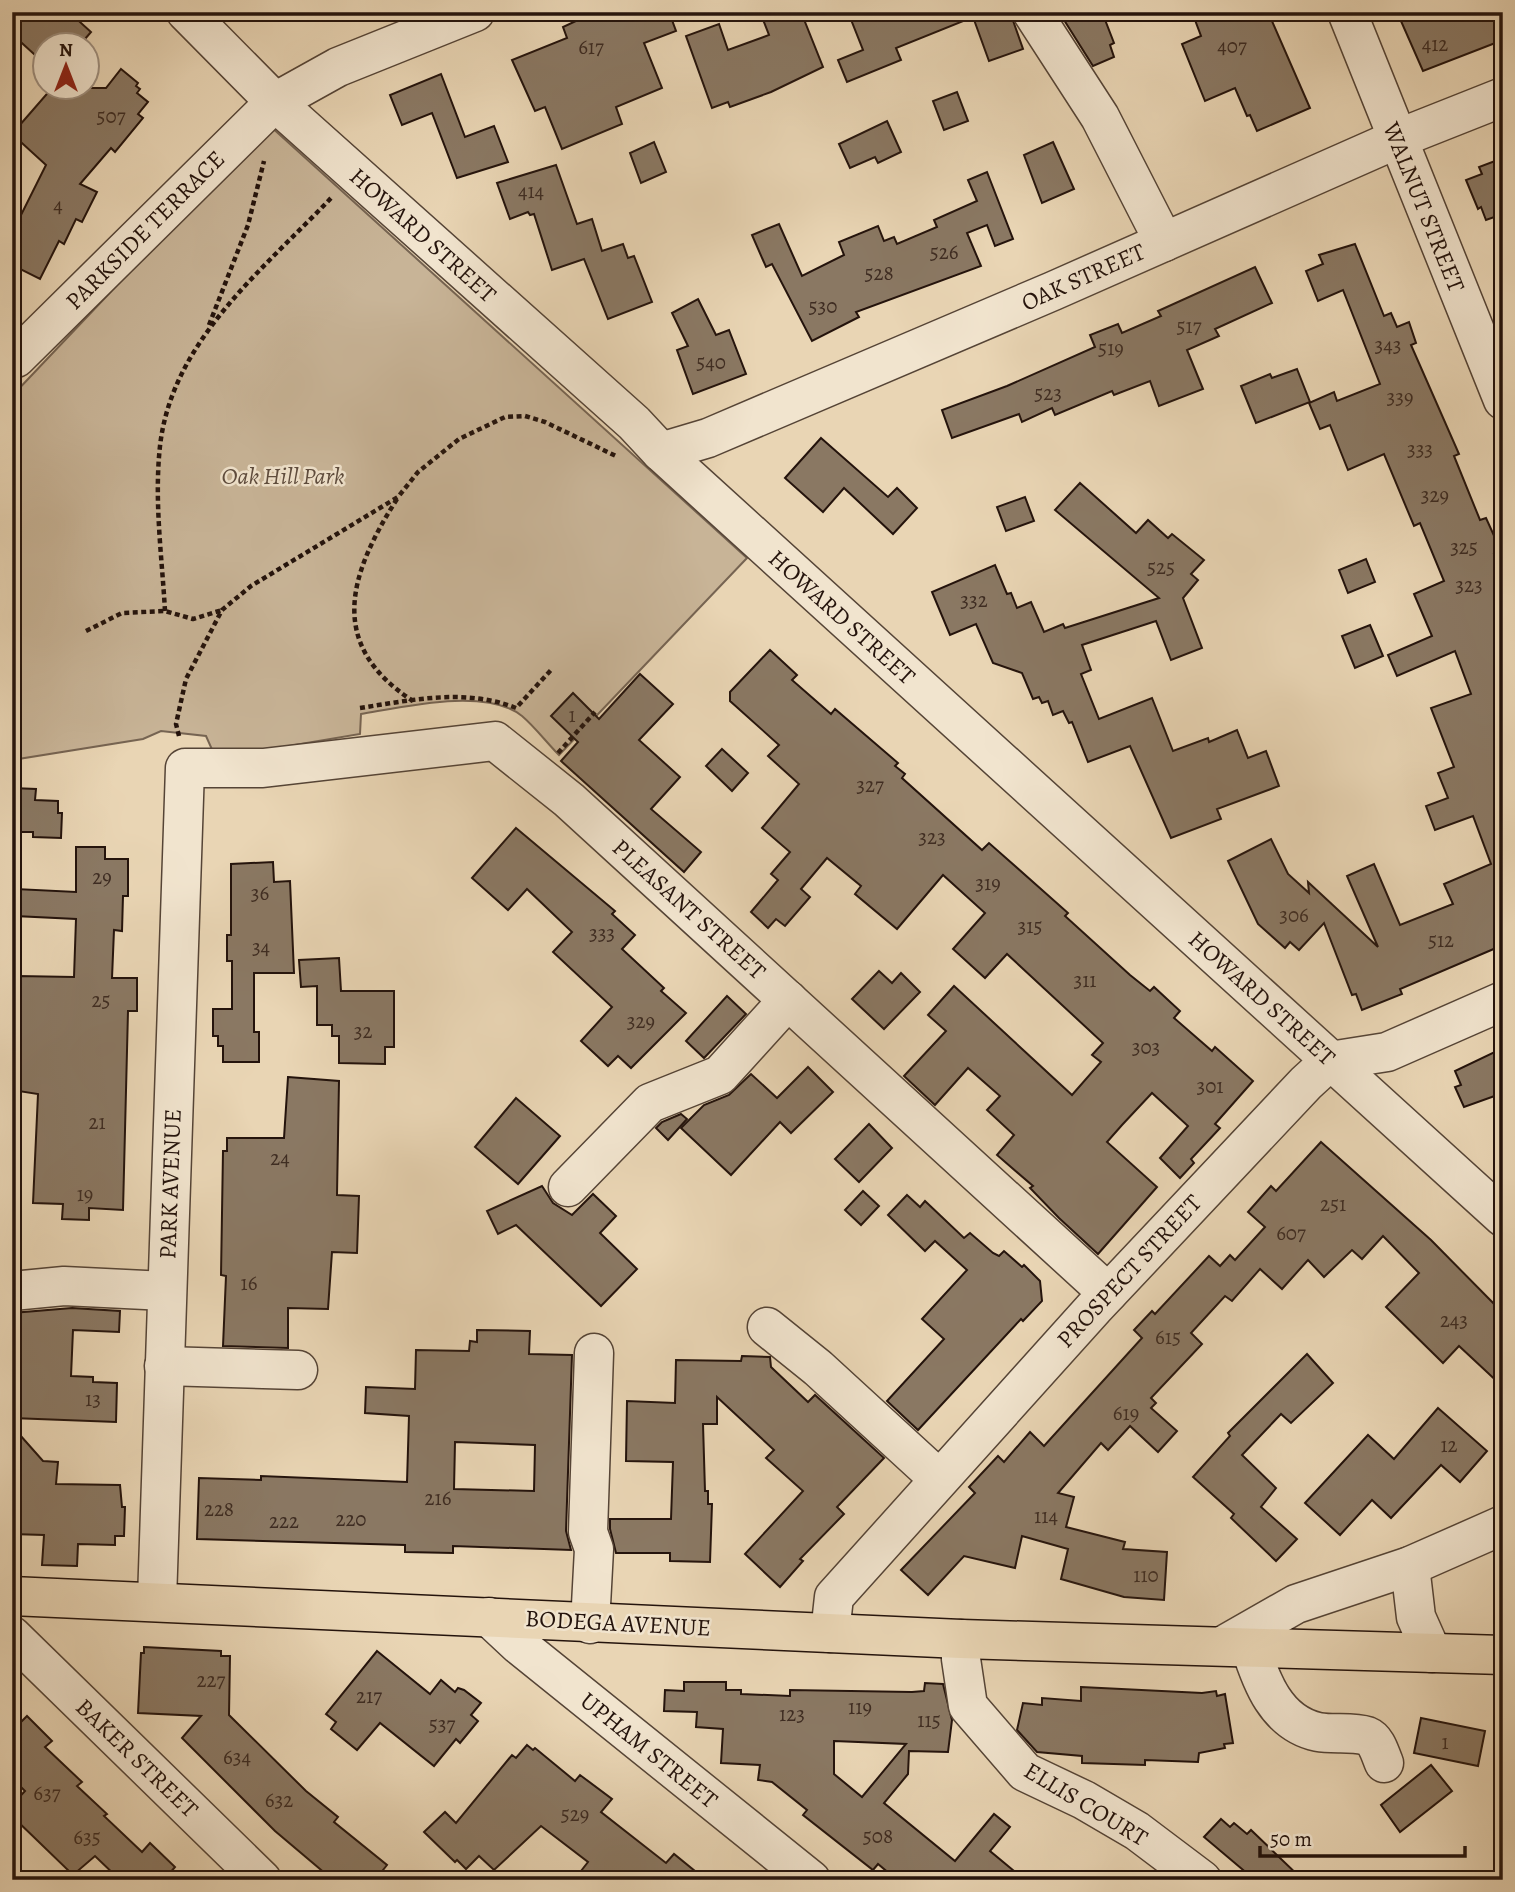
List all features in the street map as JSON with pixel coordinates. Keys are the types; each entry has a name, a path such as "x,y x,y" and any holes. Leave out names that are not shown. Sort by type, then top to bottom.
{"main road":[{"name":"BODEGA AVENUE","path":"12,1596 157,1600 590,1624 961,1639 1503,1655"}],"street":[{"name":"PARKSIDE TERRACE","path":"16,358 275,102 338,67 475,12"},
{"path":"1032,12 1100,117 1164,242"},
{"name":"WALNUT STREET","path":"1347,12 1503,400"},
{"name":"HOWARD STREET","path":"195,16 275,102 634,423 661,452 1503,1217"},
{"name":"OAK STREET","path":"661,452 708,438 1397,139 1503,97"},
{"name":"PLEASANT STREET","path":"185,768 263,768 495,741 569,800 1108,1293"},
{"name":"PARK AVENUE","path":"157,1600 185,768"},
{"path":"568,1187 650,1104 720,1075 788,1000"},
{"path":"1330,1061 1387,1052 1503,1001"},
{"name":"PROSPECT STREET","path":"830,1633 834,1597 1108,1293 1330,1061"},
{"path":"12,1291 64,1286 166,1291"},
{"path":"767,1327 818,1368 939,1479"},
{"path":"590,1624 594,1549 587,1532 594,1353"},
{"path":"164,1366 298,1370"},
{"path":"1384,1763 1376,1744 1368,1737 1316,1732 1302,1725 1274,1703 1237,1646 1296,1604 1410,1566 1503,1525"},
{"path":"1410,1566 1416,1617 1432,1653"},
{"name":"UPHAM STREET","path":"489,1617 519,1645 811,1880"},
{"name":"BAKER STREET","path":"12,1636 262,1880"},
{"name":"ELLIS COURT","path":"961,1639 968,1706 1025,1772 1084,1800 1136,1831 1202,1880"}],"path":[{"path":"165,611 158,495 160,443 178,381 209,326 248,225 266,152"},
{"path":"209,326 332,197"},
{"path":"413,701 381,675 368,656 354,615 353,598 362,560 398,497 418,472 439,454 484,425 505,417 525,416 545,422 620,458"},
{"path":"185,768 176,724 179,704 198,652 222,610 251,586 398,497"},
{"path":"86,631 122,613 165,611 193,619 222,610"},
{"path":"360,709 413,701 474,697 516,709 551,670"},
{"path":"552,759 595,712"}],"green space":[{"name":"Oak Hill Park","path":"269,125 747,558 559,755 522,716 506,707 488,702 466,701 421,704 361,714 360,734 271,749 214,754 206,736 161,731 143,739 12,760 12,396"}],"building":[{"path":"12,12 69,12 91,32 32,32 32,52 12,34"},
{"path":"595,12 669,12 676,31 644,43 662,88 616,107 622,124 562,149 545,107 535,111 512,60 567,38 563,27"},
{"path":"760,12 801,12 823,67 771,92 730,107 728,102 712,108 686,36 719,24 728,50 769,35"},
{"path":"848,12 1010,12 1023,49 989,61 973,17 896,48 901,60 847,82 838,60 863,50"},
{"path":"1059,12 1102,12 1114,43 1110,45 1114,57 1093,66"},
{"path":"1192,12 1268,12 1310,108 1257,131 1235,88 1205,101 1182,44 1201,36"},
{"path":"1397,12 1503,12 1503,40 1423,71"},
{"path":"121,69 138,83 136,86 140,89 137,93 148,102 138,114 143,118 115,152 111,148 80,184 97,192 82,222 76,219 64,244 59,241 40,279 12,265 12,233 46,165 12,134 40,102 102,102 102,88 106,88"},
{"path":"441,74 465,137 494,126 508,162 457,178 432,113 402,125 390,95"},
{"path":"957,92 968,121 944,130 933,101"},
{"path":"887,121 901,152 878,163 875,157 850,168 839,144"},
{"path":"654,142 666,172 641,183 630,153"},
{"path":"1053,142 1074,189 1042,203 1024,155"},
{"path":"1503,158 1503,224 1500,225 1497,216 1486,220 1481,207 1478,209 1466,180 1482,174 1479,167"},
{"path":"556,165 577,224 592,219 602,251 623,244 628,258 634,256 652,302 608,319 584,259 552,270 534,214 530,215 528,212 510,219 497,183"},
{"path":"987,172 1013,239 995,246 987,225 967,233 981,266 856,312 859,317 812,341 772,264 766,267 752,235 779,224 802,276 844,255 839,242 878,226 884,241 894,237 897,244 937,227 934,220 977,201 968,180"},
{"path":"1355,244 1384,316 1391,313 1397,327 1409,322 1416,343 1411,345 1459,454 1454,456 1480,520 1486,518 1501,551 1494,554 1503,577 1503,945 1400,989 1402,994 1362,1010 1356,994 1352,995 1324,923 1299,950 1290,942 1285,948 1258,924 1228,861 1271,839 1288,874 1309,893 1308,882 1378,947 1347,876 1374,864 1400,925 1453,904 1444,884 1491,864 1473,816 1435,830 1426,806 1448,798 1438,773 1454,767 1431,708 1471,694 1455,651 1397,676 1388,655 1432,636 1414,594 1444,581 1420,523 1414,526 1384,454 1348,470 1330,425 1320,429 1309,403 1334,392 1337,401 1380,384 1343,290 1318,301 1306,271 1323,264 1319,255"},
{"path":"1255,267 1272,303 1215,329 1219,336 1187,350 1203,389 1159,406 1150,381 1114,395 1112,391 1055,415 1052,408 1022,422 1019,414 952,438 942,410 1007,386 1095,347 1090,335 1118,324 1122,333 1161,316 1158,311"},
{"path":"698,299 716,335 729,330 746,374 693,394 677,350 688,346 672,313"},
{"path":"1297,369 1310,402 1256,423 1241,386 1270,374 1272,378"},
{"path":"821,438 888,497 897,488 917,508 893,534 844,488 823,512 785,478"},
{"path":"1080,483 1136,533 1148,520 1168,538 1172,534 1204,560 1191,574 1198,580 1183,598 1202,648 1171,660 1156,621 1082,645 1091,670 1081,674 1099,719 1152,698 1173,751 1208,738 1209,742 1237,730 1248,758 1266,751 1279,786 1217,809 1221,819 1171,838 1130,746 1088,762 1072,722 1069,723 1063,711 1053,715 1048,701 1042,703 1039,697 1033,699 1022,673 993,663 976,624 950,635 932,592 995,565 1007,594 1011,593 1017,608 1031,602 1044,632 1063,624 1065,628 1159,598 1055,510"},
{"path":"1025,497 1034,521 1006,531 997,507"},
{"path":"1366,559 1375,582 1348,593 1339,570"},
{"path":"1370,625 1383,656 1355,668 1342,636"},
{"path":"770,650 797,675 792,680 831,714 835,709 898,763 895,766 905,774 902,778 982,850 989,843 1068,913 1065,916 1130,975 1150,991 1154,987 1180,1011 1174,1018 1212,1051 1215,1047 1253,1081 1215,1124 1220,1128 1191,1159 1194,1163 1180,1178 1160,1158 1188,1126 1152,1093 1122,1125 1107,1142 1157,1187 1098,1254 1030,1188 1033,1186 997,1155 1014,1135 987,1110 1000,1096 968,1068 935,1105 904,1076 946,1031 928,1015 954,986 1072,1095 1101,1062 1092,1055 1103,1043 1007,954 985,978 953,949 985,913 943,875 897,929 855,894 861,886 827,858 801,889 810,897 785,926 776,919 768,928 751,912 778,880 771,874 790,852 762,828 799,784 768,756 779,745 730,701 730,692"},
{"path":"640,674 673,704 639,740 680,777 651,809 701,852 684,872 561,761 578,742 551,716 573,693 599,719"},
{"path":"722,749 748,773 732,791 706,766"},
{"path":"12,788 36,789 35,800 58,801 58,813 62,813 61,838 33,837 33,832 12,832"},
{"path":"516,828 615,911 612,914 635,935 622,949 664,988 661,991 686,1013 631,1068 618,1056 608,1066 581,1041 612,1007 553,952 572,932 527,889 508,910 472,878"},
{"path":"76,847 105,847 105,859 128,859 128,896 123,896 122,931 114,930 112,978 137,978 137,1011 128,1011 123,1210 89,1208 89,1220 62,1219 63,1204 33,1203 38,1094 12,1090 18,976 74,977 76,919 15,916 16,889 76,892"},
{"path":"273,862 274,882 290,881 294,973 254,973 254,1032 259,1032 259,1062 223,1062 223,1046 218,1046 218,1036 213,1036 213,1009 232,1009 232,961 227,961 227,935 231,935 231,864"},
{"path":"339,958 341,991 394,991 394,1047 385,1047 385,1064 339,1063 339,1036 332,1036 332,1025 317,1025 317,986 301,987 299,960"},
{"path":"879,971 892,983 901,973 920,992 884,1029 852,999"},
{"path":"727,996 746,1014 704,1058 686,1041"},
{"path":"1503,1048 1503,1093 1464,1107 1455,1087 1461,1085 1455,1071"},
{"path":"808,1067 833,1092 791,1133 780,1122 731,1175 681,1128 704,1105 729,1095 751,1074 777,1098"},
{"path":"288,1077 339,1081 337,1195 359,1196 357,1253 332,1252 328,1309 288,1308 288,1348 223,1346 226,1276 221,1275 223,1151 227,1151 227,1138 284,1138"},
{"path":"516,1098 560,1136 518,1184 475,1147"},
{"path":"681,1114 687,1119 668,1140 656,1128 662,1122"},
{"path":"869,1124 892,1148 859,1182 835,1159"},
{"path":"1321,1142 1431,1240 1503,1313 1503,1387 1459,1346 1443,1363 1386,1307 1419,1273 1383,1236 1362,1259 1352,1250 1324,1277 1308,1260 1282,1289 1260,1269 1232,1301 1225,1296 1191,1333 1202,1344 1151,1398 1156,1403 1151,1408 1177,1431 1158,1452 1130,1426 1108,1450 1101,1443 1058,1493 1074,1497 1066,1527 1125,1542 1123,1549 1167,1552 1164,1600 1124,1597 1061,1579 1068,1549 1022,1536 1015,1568 964,1556 928,1595 901,1570 975,1493 969,1487 998,1456 1004,1462 1030,1432 1044,1446 1142,1338 1134,1330 1152,1311 1155,1314 1209,1256 1220,1266 1230,1255 1235,1260 1265,1227 1248,1212 1271,1186 1276,1191"},
{"path":"542,1186 553,1203 572,1215 593,1194 616,1216 600,1233 637,1269 601,1306 516,1225 498,1234 487,1211"},
{"path":"863,1191 879,1206 861,1225 845,1210"},
{"path":"907,1195 920,1207 925,1201 964,1238 970,1233 993,1253 999,1256 1004,1251 1022,1267 1024,1265 1040,1281 1042,1301 1023,1321 1021,1319 918,1430 887,1401 944,1339 922,1319 967,1270 935,1241 925,1251 888,1215"},
{"path":"72,1308 120,1311 119,1332 73,1330 71,1376 93,1377 93,1382 117,1383 116,1422 12,1418 12,1313"},
{"path":"477,1330 530,1331 529,1354 572,1355 566,1531 571,1550 453,1546 453,1553 405,1552 405,1545 197,1539 199,1478 261,1480 261,1476 407,1482 409,1416 365,1413 366,1387 415,1389 416,1350 469,1351 470,1341 477,1342","holes":["455,1442 535,1445 534,1491 454,1489"]},
{"path":"1307,1354 1333,1383 1291,1423 1281,1414 1242,1455 1276,1488 1261,1507 1297,1539 1276,1561 1231,1518 1234,1514 1193,1477 1230,1436 1228,1433"},
{"path":"742,1356 770,1357 771,1367 808,1402 815,1395 884,1458 837,1507 844,1514 800,1559 803,1561 780,1587 745,1554 803,1491 766,1458 774,1450 717,1397 717,1424 703,1424 705,1491 708,1491 708,1504 712,1504 710,1562 670,1561 670,1553 616,1553 610,1529 610,1519 671,1519 673,1462 626,1461 627,1401 675,1403 676,1360 741,1361"},
{"path":"1438,1408 1487,1451 1460,1482 1441,1465 1391,1518 1372,1500 1340,1535 1305,1503 1368,1435 1394,1459"},
{"path":"12,1426 43,1461 58,1462 56,1484 120,1485 122,1507 125,1507 124,1536 115,1536 115,1545 78,1544 77,1566 42,1565 44,1535 12,1534"},
{"path":"144,1647 221,1651 221,1656 230,1656 229,1715 306,1791 338,1817 334,1822 387,1865 375,1880 333,1880 275,1831 182,1738 201,1716 138,1713 141,1653 144,1653"},
{"path":"377,1651 430,1694 441,1680 455,1692 458,1688 464,1690 481,1703 471,1715 478,1721 460,1743 456,1739 434,1766 380,1723 357,1750 331,1729 336,1722 326,1714"},
{"path":"684,1682 726,1682 726,1690 741,1690 741,1694 790,1696 790,1690 912,1692 924,1691 925,1683 943,1684 952,1720 948,1752 909,1751 908,1774 884,1803 955,1861 994,1814 1010,1827 990,1851 1025,1880 897,1880 878,1864 873,1870 803,1815 807,1810 772,1782 758,1780 760,1765 721,1763 723,1729 696,1727 697,1712 664,1711 665,1690 684,1691","holes":["834,1741 906,1744 862,1797 834,1774"]},
{"path":"1081,1687 1202,1693 1216,1691 1217,1696 1225,1694 1233,1743 1224,1744 1225,1748 1199,1753 1198,1762 1145,1760 1145,1765 1082,1763 1082,1756 1037,1752 1017,1730 1023,1703 1042,1705 1042,1698 1081,1701"},
{"path":"27,1716 52,1741 45,1747 82,1782 77,1786 107,1814 104,1816 142,1852 150,1843 175,1867 164,1880 120,1880 95,1856 73,1875 12,1816 12,1805 25,1791 12,1778 12,1731"},
{"path":"1421,1718 1485,1731 1478,1766 1414,1753"},
{"path":"527,1745 533,1750 535,1748 575,1781 580,1775 612,1799 601,1812 666,1863 674,1854 706,1880 574,1880 588,1862 541,1826 494,1870 479,1856 466,1869 457,1860 455,1862 424,1832 445,1812 456,1823 512,1755 516,1758"},
{"path":"1431,1765 1452,1791 1400,1832 1381,1805"},
{"path":"1221,1819 1230,1827 1234,1823 1247,1834 1251,1830 1303,1880 1255,1880 1204,1837"}]}
